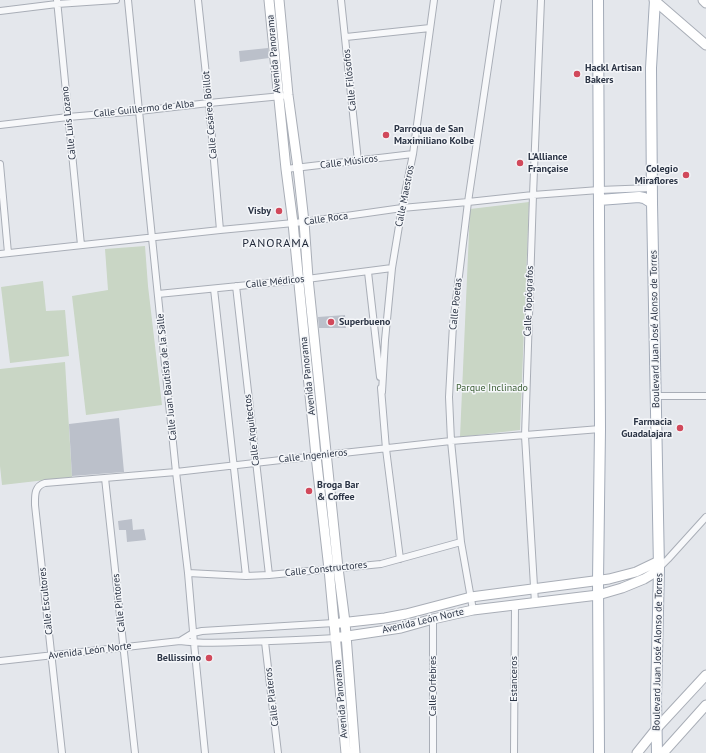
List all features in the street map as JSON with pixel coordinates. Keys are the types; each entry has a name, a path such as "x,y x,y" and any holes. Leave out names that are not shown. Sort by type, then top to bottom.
{"main road":[{"path":"598,0 600,429 598,581 599,753"},
{"name":"Boulevard Juan José Alonso de Torres","path":"654,0 651,68 652,203 656,396 662,563 656,698 657,753"},
{"path":"599,195 639,197 652,203"}],"street":[{"path":"0,11 57,2 116,0"},
{"name":"Calle Juan Bautista de la Salle","path":"128,0 176,472 188,573 205,753"},
{"name":"Calle Cesáreo Boillot","path":"198,0 210,103 220,230"},
{"name":"Avenida Panorama","path":"269,0 286,169 293,223 303,279 326,455 334,568 335,638 346,753"},
{"name":"Avenida Panorama","path":"279,0 288,95 304,222 303,279 316,456 334,568 345,622 355,753"},
{"name":"Calle Filósofos","path":"341,0 358,161"},
{"name":"Calle Maestros","path":"382,392 384,340 392,268 413,154 434,0"},
{"name":"Calle Poetas","path":"473,610 461,542 451,441 449,397 453,325 468,202 498,0"},
{"name":"Calle Topógrafos","path":"535,603 525,436 533,195 542,0"},
{"path":"654,0 706,45"},
{"path":"703,0 706,3"},
{"name":"Calle Luis Lozano","path":"57,2 81,245"},
{"path":"346,37 430,28"},
{"name":"Calle Guillermo de Alba","path":"0,126 68,117 288,95"},
{"name":"Calle Músicos","path":"286,169 413,154"},
{"path":"0,164 8,253"},
{"name":"Calle Roca","path":"0,254 304,222 402,208 533,195 599,195 652,188"},
{"name":"Calle Médicos","path":"158,294 368,272 392,268"},
{"name":"Calle Maestros","path":"368,272 382,392 386,449 400,559"},
{"name":"Calle Arquitectos","path":"236,286 269,575"},
{"path":"214,289 246,576"},
{"path":"656,396 706,396"},
{"name":"Calle Ingenieros","path":"35,496 38,486 45,482 176,472 451,441 600,429"},
{"name":"Calle Pintores","path":"104,478 135,753"},
{"name":"Calle Escultores","path":"35,496 62,753"},
{"path":"662,563 706,517"},
{"name":"Calle Constructores","path":"188,573 246,576 269,575 381,564 461,542"},
{"name":"Avenida León Norte","path":"180,641 193,633 202,631 334,623 385,618 471,597 610,579 662,563"},
{"name":"Avenida León Norte","path":"0,661 180,641 194,643 265,642 335,638 401,628 473,610 515,606 611,592 644,579 654,573 662,563"},
{"path":"610,579 611,592"},
{"name":"Estanceros","path":"514,753 515,606"},
{"name":"Calle Orfebres","path":"432,753 433,619"},
{"name":"Calle Plateros","path":"265,642 278,753"},
{"path":"637,753 657,728 706,675"},
{"path":"663,753 706,705"}],"green space":[{"name":"Parque Inclinado","path":"529,202 520,430 460,437 470,209"},
{"path":"145,246 148,286 162,405 86,415 72,296 108,290 105,249"},
{"path":"43,281 46,311 65,310 69,356 10,363 1,287"},
{"path":"65,362 72,477 2,485 0,466 0,369"}],"building":[{"path":"268,48 269,58 240,62 239,51"},
{"name":"Superbueno","path":"345,315 346,328 319,328 318,317"},
{"path":"119,418 124,472 72,476 69,424"},
{"path":"132,519 133,530 144,529 146,540 127,542 126,530 119,530 118,521"}],"place":[{"name":"Hackl Artisan Bakers","path":"577,74"},
{"name":"Parroqua de San Maximiliano Kolbe","path":"386,135"},
{"name":"L'Alliance Française","path":"520,163"},
{"name":"Colegio Miraflores","path":"686,175"},
{"name":"Visby","path":"279,211"},
{"name":"Superbueno","path":"331,322"},
{"name":"Farmacia Guadalajara","path":"680,428"},
{"name":"Broga Bar & Coffee","path":"309,491"},
{"name":"Bellissimo","path":"209,658"}],"district":[{"name":"PANORAMA","path":"276,244"}]}
